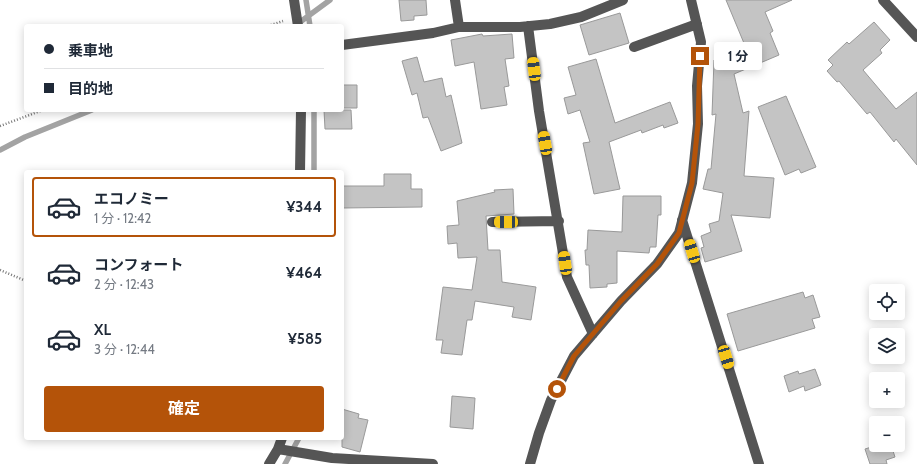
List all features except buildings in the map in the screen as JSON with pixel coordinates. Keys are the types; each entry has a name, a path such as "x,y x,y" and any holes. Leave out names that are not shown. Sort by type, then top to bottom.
{"street":[{"path":"294,0 298,24"},
{"path":"455,0 459,27"},
{"path":"344,45 433,33 459,27 528,26 550,24 581,17 623,0"},
{"path":"530,464 551,400 574,356 621,301 657,264 679,233 692,183 698,124 698,86 701,42 691,0"},
{"path":"883,0 917,37"},
{"path":"634,47 697,24"},
{"path":"528,26 539,111 559,221 567,277 593,334"},
{"path":"300,170 301,112"},
{"path":"682,220 759,464"},
{"path":"492,222 559,221"},
{"path":"269,464 281,440"},
{"path":"278,449 332,458 433,464"}],"path":[{"path":"0,126 38,112"},
{"path":"0,270 24,280"}],"waterway":[{"path":"306,0 310,24"},
{"path":"297,24 330,0"},
{"path":"0,150 25,137 87,112"},
{"path":"314,112 314,170"},
{"path":"285,464 298,440"}],"route":[{"path":"557,389 574,356 621,301 657,264 679,233 692,183 698,124 700,56"}]}
